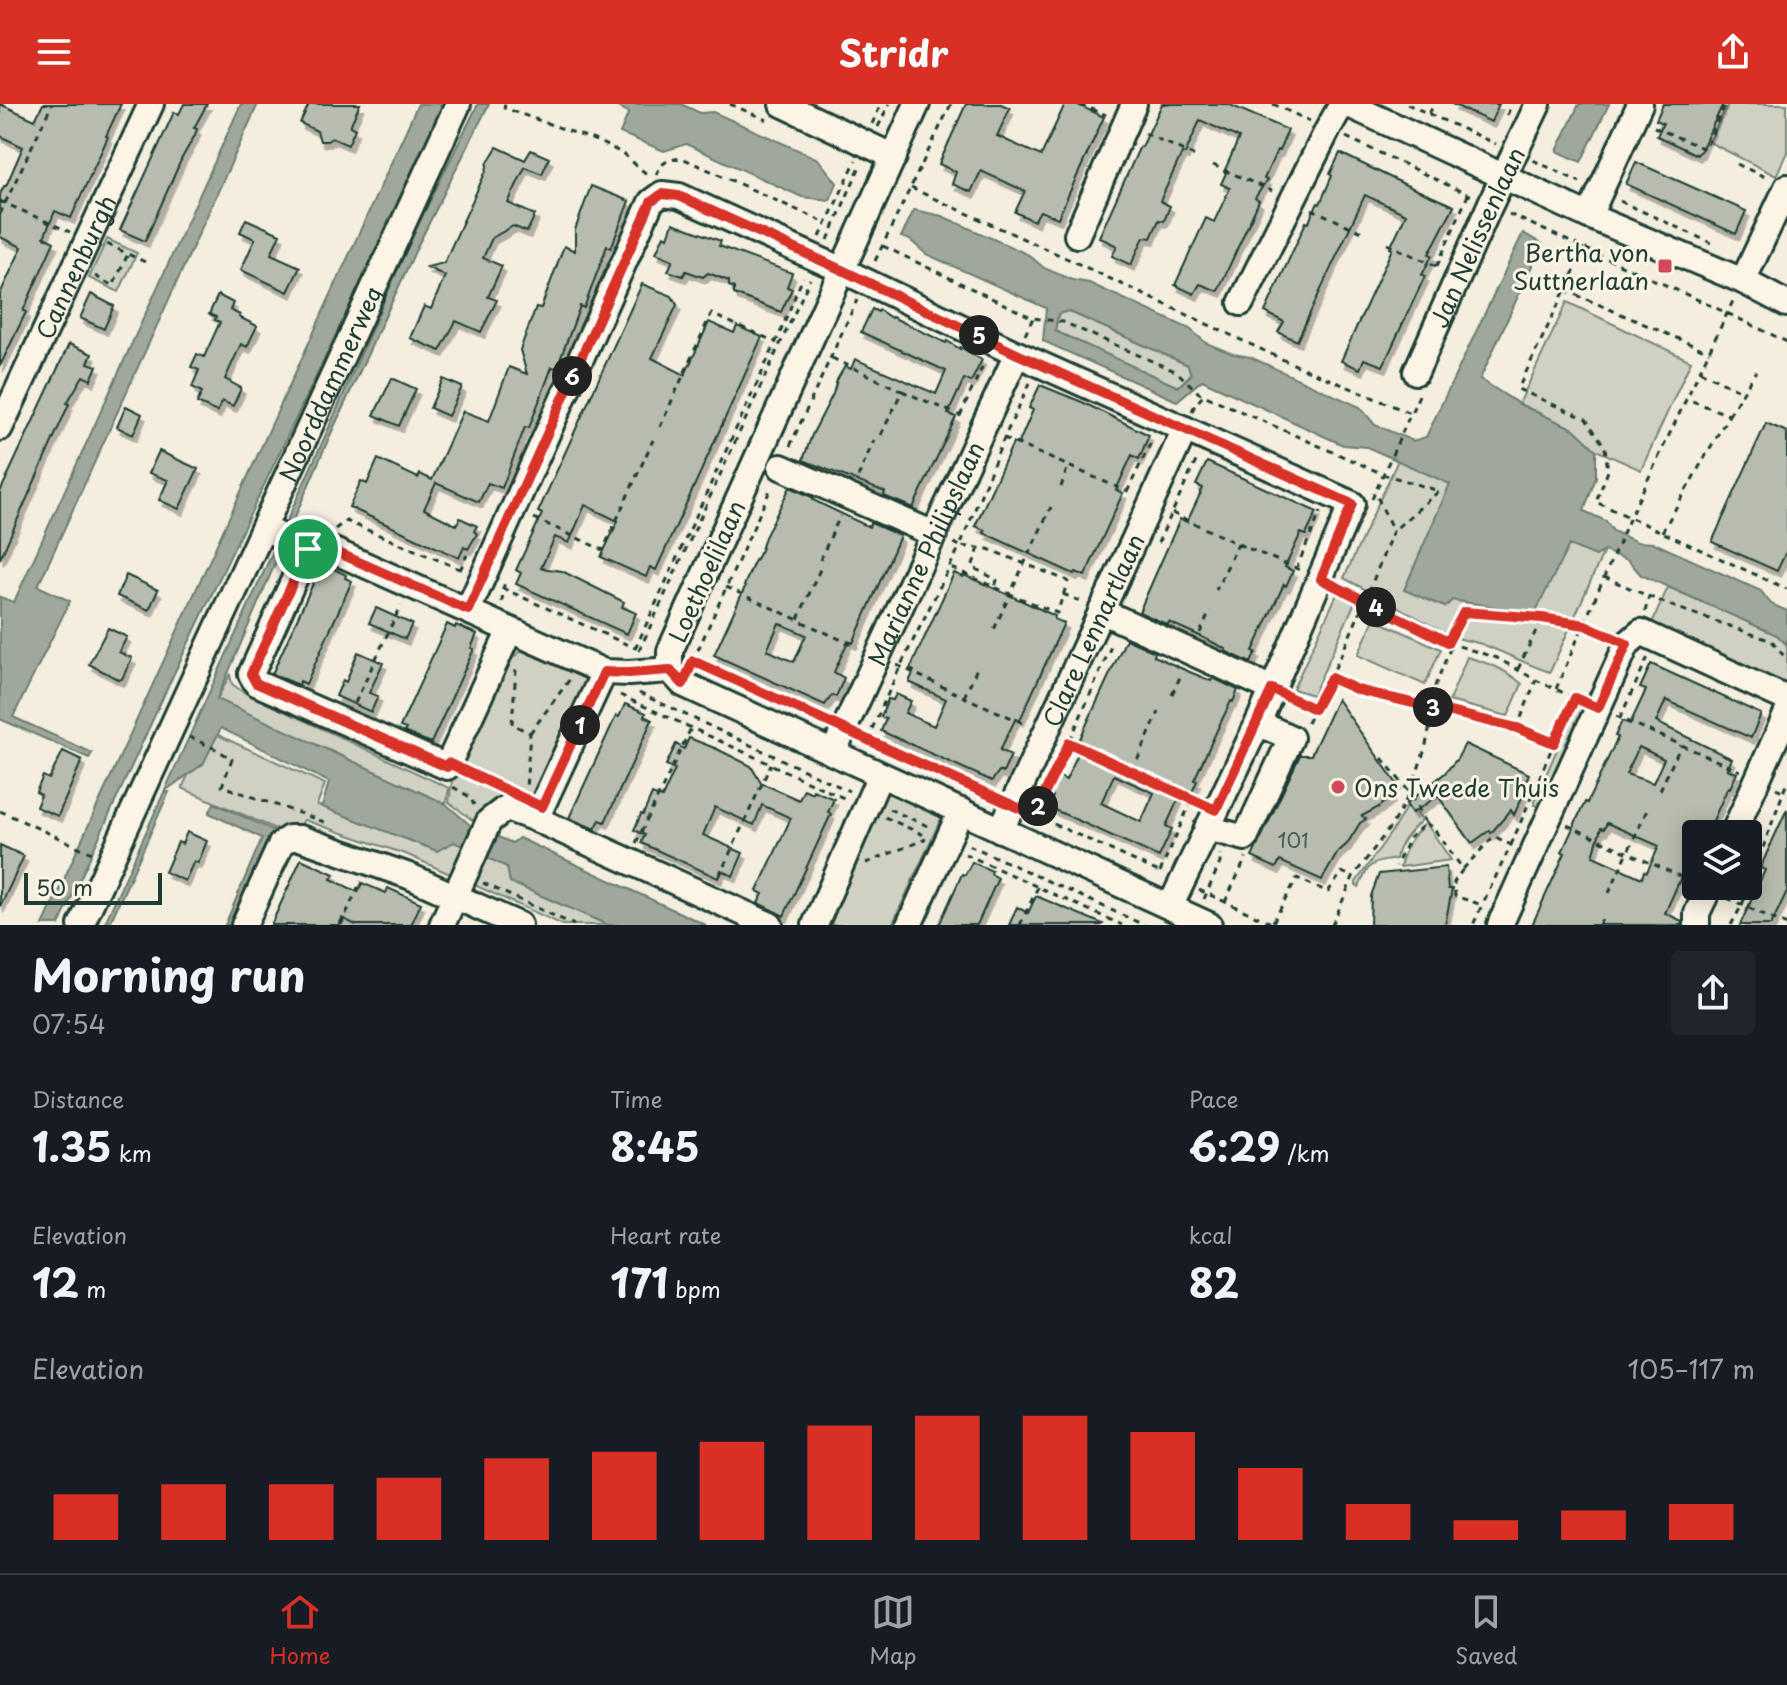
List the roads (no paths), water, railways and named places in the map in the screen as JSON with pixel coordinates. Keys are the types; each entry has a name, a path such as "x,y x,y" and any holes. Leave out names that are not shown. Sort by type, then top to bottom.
{"street":[{"name":"Cannenburgh","path":"0,428 151,104"},
{"name":"Noorddammerweg","path":"81,925 286,539 458,104"},
{"path":"782,104 894,157"},
{"name":"Loethoelilaan","path":"917,104 670,651 670,670 683,684 1209,925"},
{"path":"1241,303 1328,129 1345,104 1589,216 1743,281 1787,304"},
{"name":"Jan Nelissenlaan","path":"1416,372 1448,271 1486,203 1522,156 1538,104"},
{"path":"1589,216 1637,111"},
{"path":"1077,235 1130,114"},
{"path":"1743,281 1787,187"},
{"path":"468,610 651,202 662,194 679,196 1017,354 1352,504 1258,723 1212,819 1171,877 1170,907"},
{"name":"Marianne Philipslaan","path":"833,753 934,534 990,431 1017,354"},
{"name":"Clare Lennartlaan","path":"1001,830 1023,810 1046,732 1112,615 1151,503 1185,429"},
{"path":"781,467 934,534"},
{"path":"510,630 450,765 256,683 251,674 286,539 325,547 468,610 510,630 607,681"},
{"path":"1112,615 1272,689"},
{"path":"1500,925 1598,708 1634,638 1787,699"},
{"path":"539,813 607,681 629,673 670,670"},
{"path":"1739,820 1787,713"},
{"path":"1212,819 1245,838 1291,738 1258,723"},
{"path":"815,925 880,775"},
{"path":"442,925 471,860 486,814 506,808 539,813 770,925"},
{"path":"909,925 961,811"},
{"path":"244,925 281,844 289,838 300,838 409,876 519,925"},
{"path":"1697,925 1701,900"}],"place":[{"name":"Bertha von Suttnerlaan","path":"1665,266"},
{"name":"Ons Tweede Thuis","path":"1338,787"}]}
